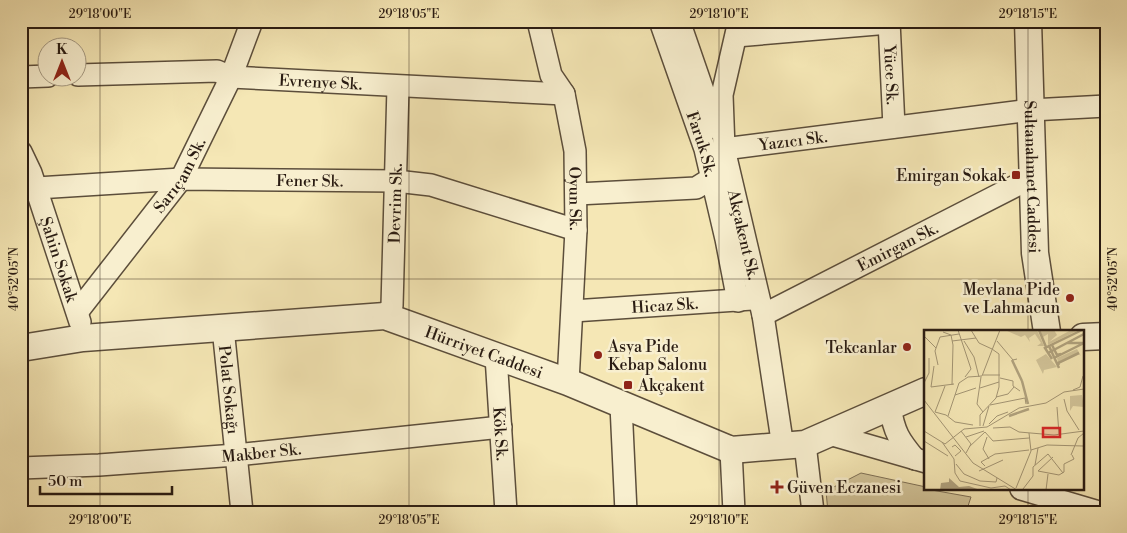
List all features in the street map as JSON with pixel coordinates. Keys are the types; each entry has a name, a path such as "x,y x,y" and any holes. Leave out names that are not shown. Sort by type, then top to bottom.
{"street":[{"name":"Sarıçam Sk.","path":"78,311 181,179 231,77 252,21"},
{"name":"Oyun Sk.","path":"538,21 551,75 564,94 575,152 576,230 568,382"},
{"path":"577,194 696,188 712,178 724,149 674,21"},
{"name":"Faruk Sk.","path":"674,21 726,239 753,305"},
{"name":"Sultanahmet Caddesi","path":"1028,21 1035,253 1048,330"},
{"path":"738,28 889,22"},
{"name":"Yüce Sk.","path":"889,22 894,127"},
{"name":"Akçakent Sk.","path":"738,28 722,95 724,149 753,305 806,442 813,512"},
{"name":"Evrenye Sk.","path":"88,75 217,71 231,77 398,88 564,94"},
{"path":"21,77 38,76"},
{"name":"Devrim Sk.","path":"385,316 392,306 398,88"},
{"name":"Yazıcı Sk.","path":"724,149 1031,110 1106,106"},
{"name":"Şahin Sokak","path":"21,152 28,189 78,311 83,338"},
{"name":"Emirgan Sk.","path":"753,305 1033,177"},
{"name":"Fener Sk.","path":"28,189 181,179 396,181 431,185 576,230"},
{"name":"Hicaz Sk.","path":"573,311 753,305"},
{"name":"Hürriyet Caddesi","path":"21,348 83,338 385,316 568,382 731,450 806,442 924,392"},
{"name":"Polat Sokağı","path":"223,328 242,512"},
{"path":"1084,337 1106,336"},
{"name":"Kök Sk.","path":"496,356 506,512"},
{"path":"621,405 626,512"},
{"path":"890,407 893,428 900,441 920,461"},
{"name":"Makber Sk.","path":"21,468 99,466 236,455 501,427"},
{"path":"806,442 920,461"},
{"path":"731,450 734,512"},
{"path":"1025,490 1084,505"}],"shaded area":[{"path":"861,473 924,487 924,490 971,497 966,512 828,512 826,491"}],"place":[{"name":"Emirgan Sokak","path":"1016,175"},
{"name":"Mevlana Pide ve Lahmacun","path":"1070,298"},
{"name":"Tekcanlar","path":"907,347"},
{"name":"Asya Pide Kebap Salonu","path":"598,355"},
{"name":"Akçakent","path":"628,385"},
{"name":"Güven Eczanesi","path":"777,487"}]}
